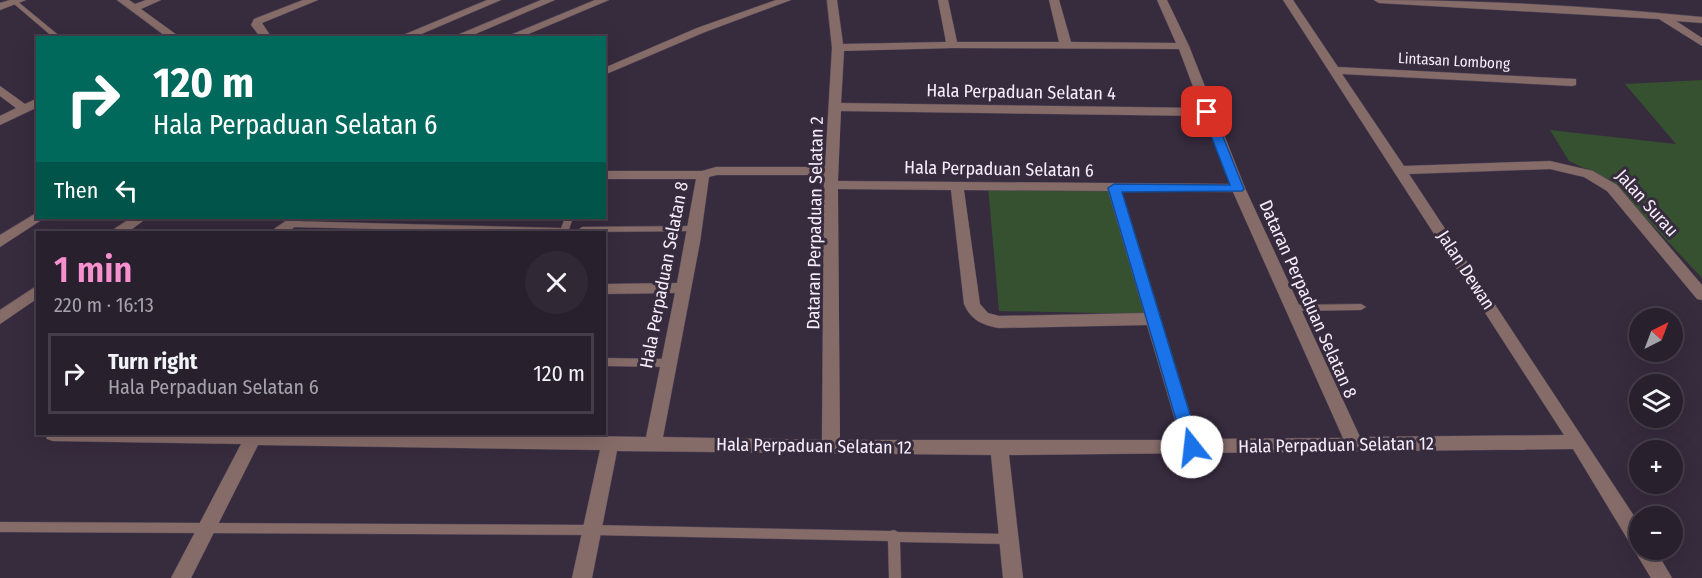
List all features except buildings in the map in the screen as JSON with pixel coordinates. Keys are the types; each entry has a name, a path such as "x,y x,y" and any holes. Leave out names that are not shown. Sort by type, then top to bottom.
{"street":[{"path":"122,0 173,36"},
{"path":"133,8 156,0"},
{"path":"265,36 256,25 258,21 313,0"},
{"path":"406,36 496,0"},
{"path":"460,36 550,0"},
{"path":"513,36 604,0"},
{"path":"606,71 701,30 786,0"},
{"name":"Dataran Perpaduan Selatan 2","path":"831,447 831,178 838,48 832,0"},
{"path":"943,0 952,45"},
{"path":"1054,0 1066,46"},
{"name":"Dataran Perpaduan Selatan 8","path":"1162,0 1183,46 1238,189 1355,446"},
{"name":"Jalan Dewan","path":"1288,0 1401,170 1629,525"},
{"path":"1379,0 1702,20"},
{"path":"0,7 18,1"},
{"path":"1662,16 1702,43"},
{"path":"838,48 952,45 1183,46"},
{"name":"Lintasan Lombong","path":"1334,70 1572,82"},
{"path":"0,90 23,108"},
{"path":"0,121 36,103"},
{"name":"Hala Perpaduan Selatan 4","path":"834,108 1207,112"},
{"name":"Jalan Surau","path":"1401,170 1550,165 1588,174 1612,188 1702,295"},
{"name":"Hala Perpaduan Selatan 6","path":"703,175 716,171 957,186 1238,189"},
{"name":"Hala Perpaduan Selatan 8","path":"606,175 703,175 696,229 682,288 653,444"},
{"path":"957,186 972,304 974,311 981,317 999,322 1155,319"},
{"path":"1114,188 1192,447"},
{"path":"0,242 36,217"},
{"path":"120,231 138,219"},
{"path":"606,289 682,288"},
{"path":"0,318 36,291"},
{"name":"Hala Perpaduan Selatan 12","path":"103,435 253,438 501,438 610,444 831,447 1355,446 1577,442"},
{"path":"182,578 253,438"},
{"path":"582,578 610,444"},
{"path":"999,447 1013,578"},
{"path":"1651,560 1662,578"}],"lane":[{"path":"18,1 57,36"},
{"path":"289,225 526,231"},
{"path":"582,230 696,229"},
{"path":"1293,308 1361,307"},
{"path":"606,362 667,363"},
{"path":"0,527 592,530 1009,539"},
{"path":"894,535 895,578"}],"green space":[{"path":"1702,80 1702,278 1610,180 1569,161 1550,130 1676,144 1625,84"},
{"path":"988,186 1112,190 1146,314 999,311"}],"route":[{"path":"1192,447 1114,188 1238,189 1207,112"}]}
